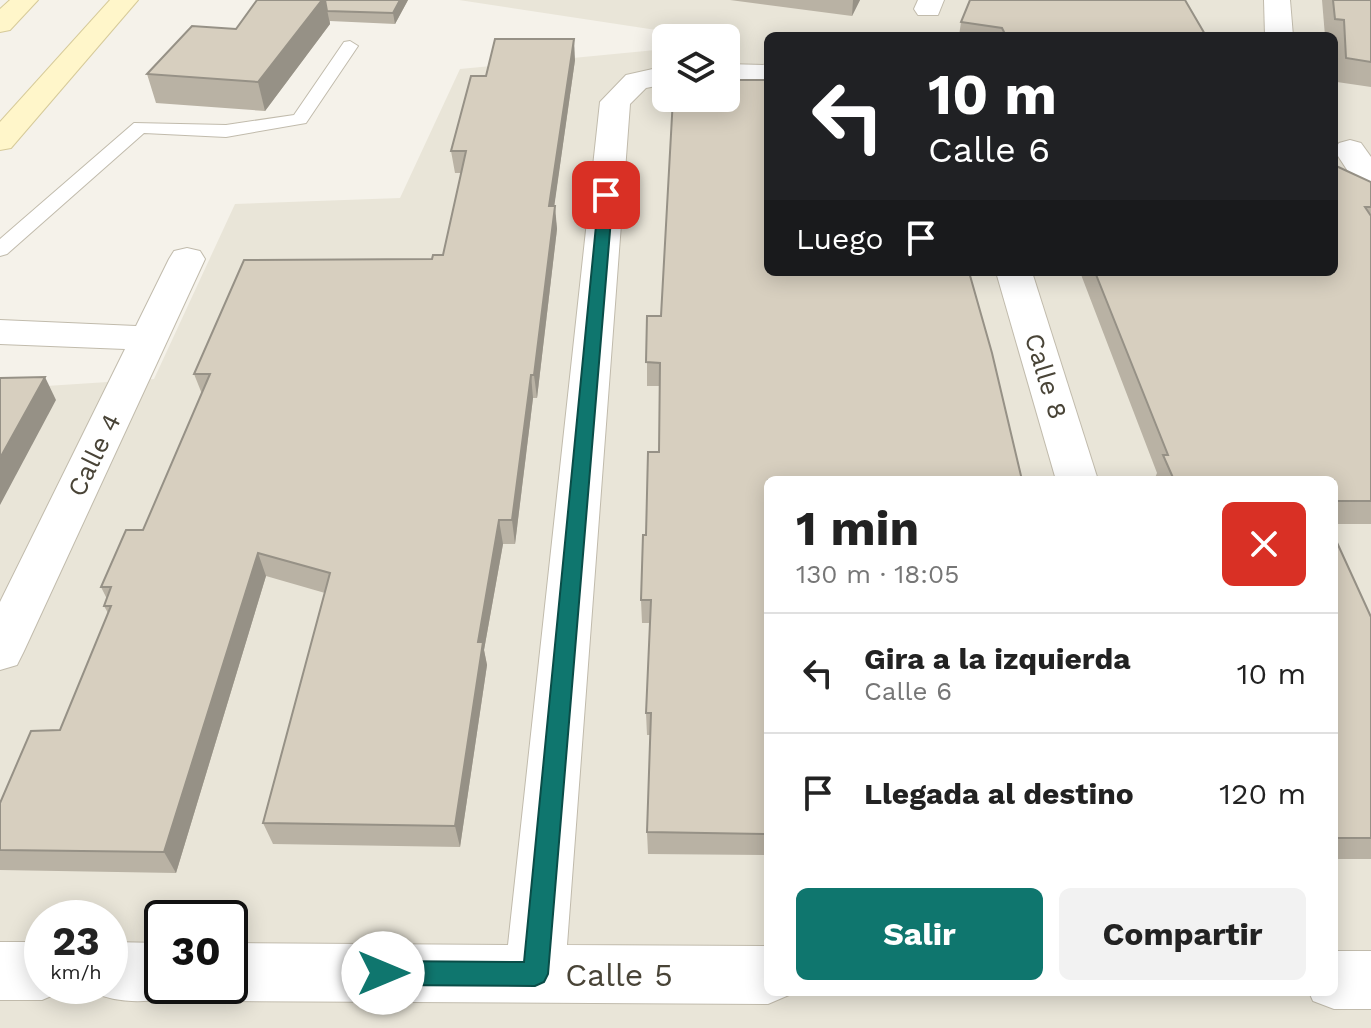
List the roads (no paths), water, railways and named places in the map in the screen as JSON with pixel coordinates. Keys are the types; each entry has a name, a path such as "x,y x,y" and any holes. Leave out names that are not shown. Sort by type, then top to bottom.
{"main road":[{"path":"0,24 25,0"},
{"path":"0,141 125,0"}],"street":[{"path":"1277,0 1279,32"},
{"path":"740,73 764,74"},
{"path":"535,974 615,102 636,81 652,78"},
{"path":"1352,150 1371,181"},
{"name":"Calle 4","path":"0,651 187,259"},
{"name":"Calle 8","path":"1015,276 1076,476"},
{"path":"0,332 150,338"},
{"path":"0,971 24,971"},
{"name":"Calle 5","path":"248,972 764,975"},
{"path":"1338,980 1371,980"}],"lane":[{"path":"0,250 140,127 226,131 300,119 350,46"}]}
